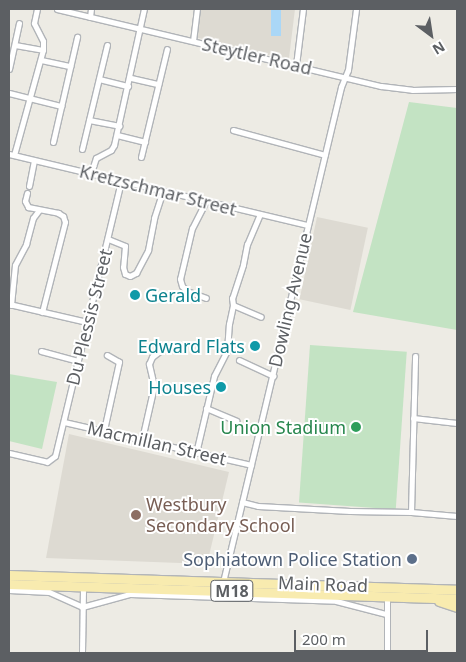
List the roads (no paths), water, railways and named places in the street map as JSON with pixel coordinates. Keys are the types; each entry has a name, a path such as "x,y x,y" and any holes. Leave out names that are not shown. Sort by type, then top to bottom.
{"main road":[{"name":"Main Road","path":"9,575 223,581 387,591 432,598 457,599"},
{"name":"Main Road","path":"9,584 221,591 457,589"},
{"path":"432,598 457,607"}],"street":[{"path":"12,155 31,98 43,50 43,41 34,23 37,9"},
{"name":"Steytler Road","path":"57,9 345,77 412,90 457,88"},
{"path":"90,17 91,9"},
{"path":"91,174 96,158 111,150 117,134 144,9"},
{"path":"192,41 197,9"},
{"path":"296,65 303,9"},
{"name":"Dowling Avenue","path":"221,591 325,155 348,70 356,9"},
{"path":"9,69 11,52 15,45 20,23"},
{"path":"53,142 77,37"},
{"path":"15,45 43,50"},
{"path":"82,149 107,45"},
{"path":"141,157 167,48"},
{"path":"41,60 70,66"},
{"path":"130,78 158,84"},
{"path":"99,79 128,86"},
{"path":"9,92 61,106"},
{"path":"89,120 119,126"},
{"path":"234,130 325,155"},
{"path":"117,134 146,142"},
{"name":"Kretzschmar Street","path":"12,155 308,225"},
{"path":"29,186 34,160"},
{"name":"Du Plessis Street","path":"9,453 47,462 54,459 121,181"},
{"path":"108,240 125,246 123,267 125,274 130,276 136,273 148,250 154,218 163,191"},
{"path":"27,193 26,205 38,210 58,213 65,222 42,312"},
{"path":"206,201 192,228 180,279 185,289 206,298"},
{"path":"38,210 33,218 26,244 15,266 10,304 87,322"},
{"path":"196,453 214,376 228,351 228,332 233,294 243,265 246,244 260,214"},
{"path":"233,305 261,317"},
{"path":"142,440 154,386 149,364 152,357 161,350"},
{"path":"41,351 78,361"},
{"path":"104,430 119,362 106,355"},
{"path":"411,512 415,356"},
{"path":"239,360 273,376"},
{"path":"206,408 236,421"},
{"path":"413,418 457,423"},
{"name":"Macmillan Street","path":"64,422 251,465"},
{"path":"242,502 258,506 411,512 457,516"},
{"path":"82,653 83,576"},
{"path":"9,590 48,592 82,608"},
{"path":"387,591 387,653"},
{"name":"Main Road","path":"82,608 130,594 336,601 386,614"}],"water":[{"path":"271,9 281,9 281,36 271,36"}],"place":[{"name":"Gerald","path":"135,295"},
{"name":"Edward Flats","path":"255,346"},
{"name":"Houses","path":"221,387"},
{"name":"Union Stadium","path":"356,427"},
{"name":"Westbury Secondary School","path":"136,515"},
{"name":"Sophiatown Police Station","path":"412,559"}]}
